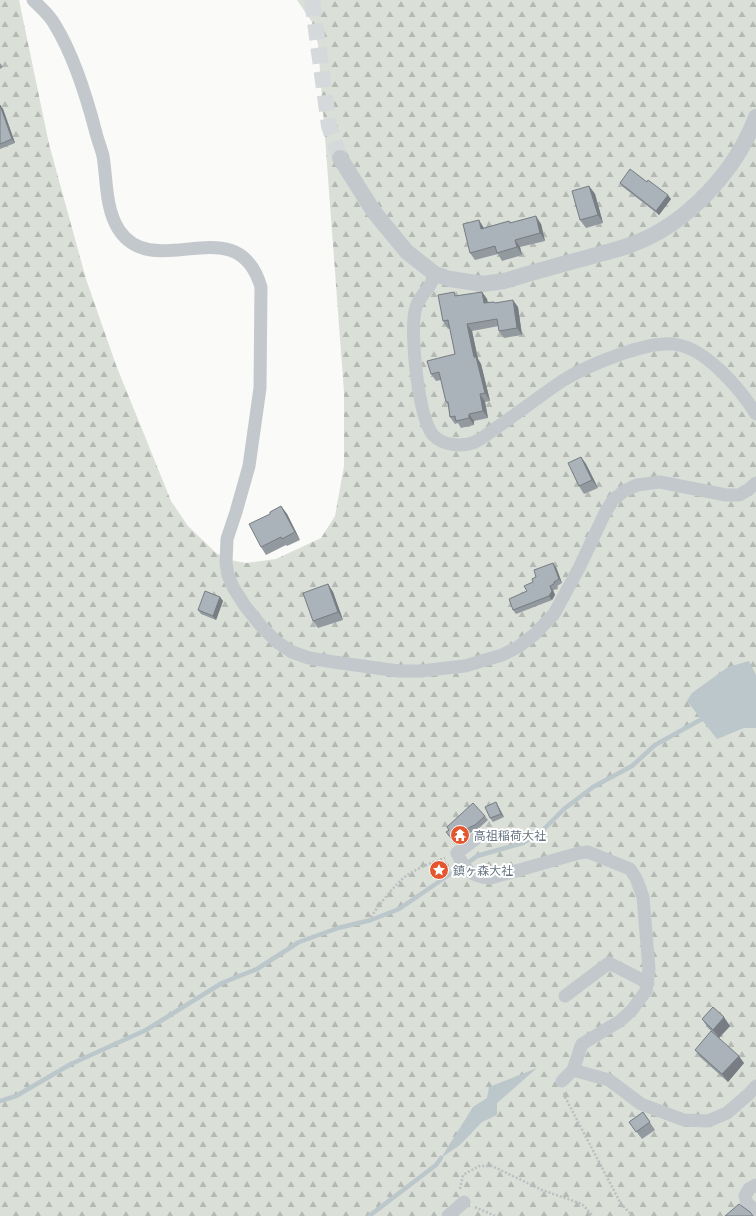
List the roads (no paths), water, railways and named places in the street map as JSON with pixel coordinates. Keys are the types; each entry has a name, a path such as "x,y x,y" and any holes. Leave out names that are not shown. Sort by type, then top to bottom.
{"street":[{"path":"33,0 55,24 70,56 90,111 102,154 110,209 118,229 128,241 144,250 159,252 210,247 226,249 239,255 249,263 259,279 262,287 260,388 249,466 227,539 226,563 228,575 233,587 244,606 277,642 292,652 309,658 398,671 444,669 487,660 518,647 534,634 554,614 580,568 605,513 613,500 624,491 637,485 660,482 726,495 739,495 756,483"},
{"path":"340,158 374,212 406,252 435,274 450,279 483,284 504,281 633,244 674,222 691,210 721,178 738,152 756,117"},
{"path":"435,274 431,284 420,296 415,310 413,325 417,381 422,407 433,435 444,443 458,445 476,442 564,381 602,360 660,344 679,344 703,355 740,391 756,414"},
{"path":"478,837 457,853 464,867 469,872 480,877 491,878 579,853 588,852 630,870 636,878 643,897 649,969 646,991 632,1010 620,1021 582,1044 573,1070 562,1080"},
{"path":"565,996 609,962 648,983"},
{"path":"573,1070 609,1080 641,1104 684,1120 708,1121 727,1113 756,1086"},
{"path":"756,1185 749,1189 745,1196 748,1203 756,1211"},
{"path":"448,1216 464,1202"}],"waterway":[{"path":"465,865 477,856 523,843 543,830 564,809 593,787 632,766 655,745 702,719"},
{"path":"0,1101 16,1096 71,1064 146,1030 222,983 257,969 299,942 338,928 371,920 399,909 462,866"},
{"path":"369,1216 436,1165 441,1158"}],"tunnel":[{"path":"312,0 329,126 340,158"}],"place":[{"name":"高祖稲荷大社","path":"460,835"},
{"name":"鎮ヶ森大社","path":"439,870"}]}
